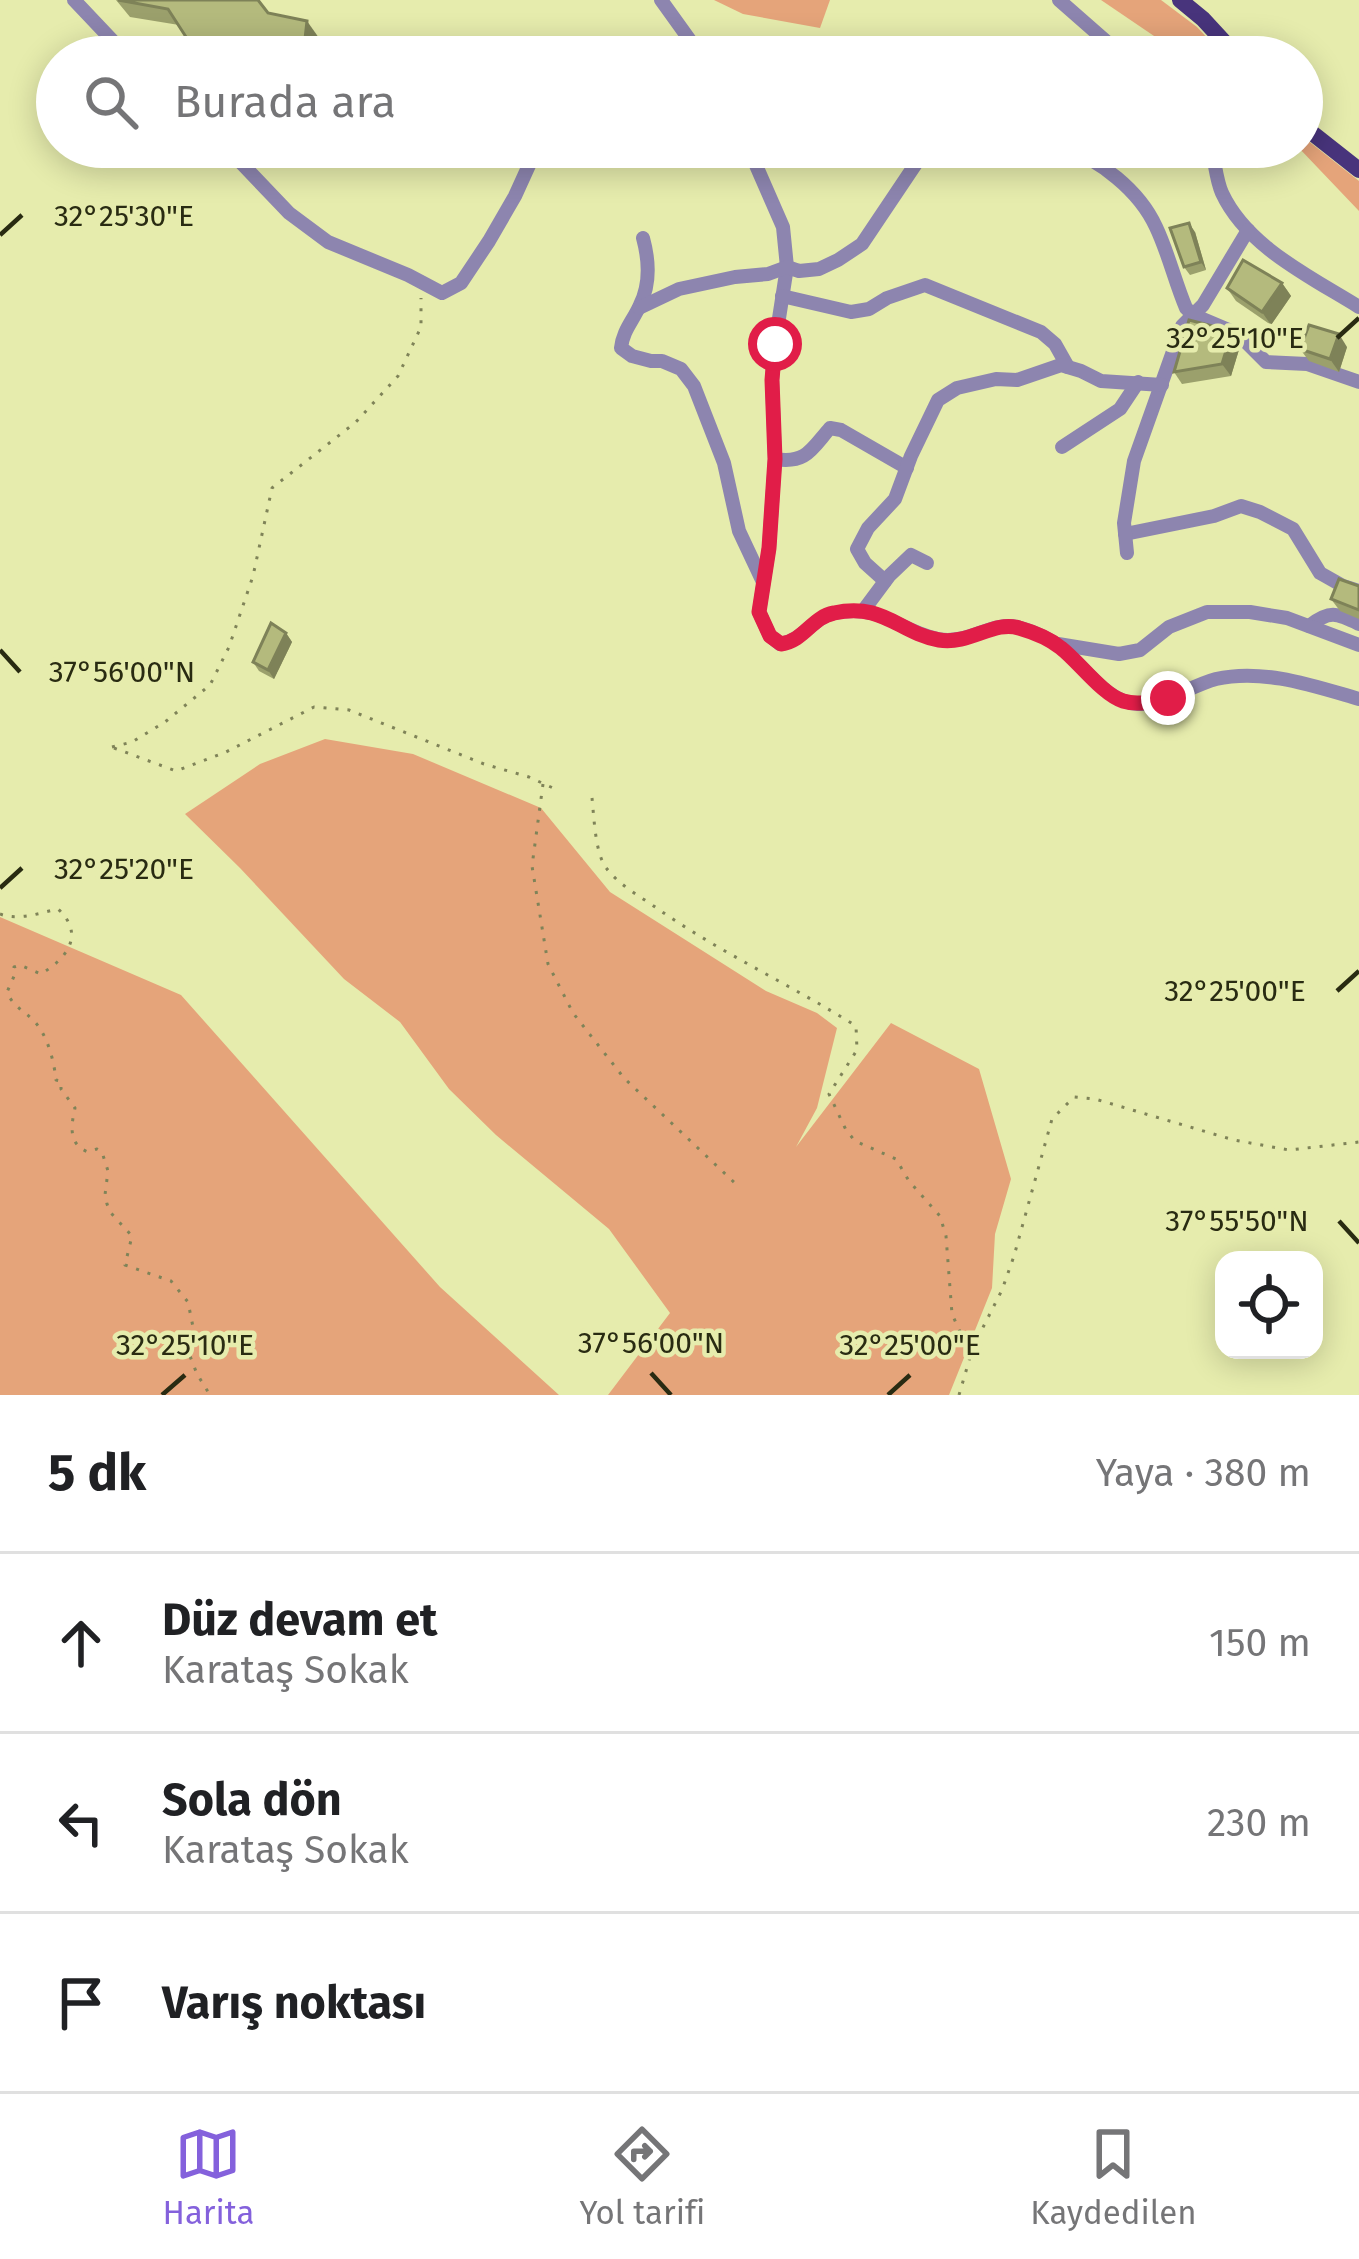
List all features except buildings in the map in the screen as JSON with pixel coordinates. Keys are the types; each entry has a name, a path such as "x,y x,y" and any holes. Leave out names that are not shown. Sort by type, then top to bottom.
{"main road":[{"path":"1180,0 1219,36"},
{"path":"1323,141 1359,170"}],"street":[{"path":"74,0 108,36"},
{"path":"661,0 687,36"},
{"path":"1059,0 1100,36"},
{"path":"246,168 289,213 328,242 442,292 461,283 528,168"},
{"path":"757,168 783,227 787,267 772,380 775,459 759,612 770,636 781,644 794,643 822,616 863,610 939,640 967,640 1014,626 1057,644 1119,654 1140,650 1168,627 1207,612 1250,612 1287,618 1359,645"},
{"path":"639,308 679,289 787,267 819,269 862,244 914,168"},
{"path":"1101,168 1143,204 1193,315 1238,334 1266,362 1307,364 1359,382"},
{"path":"1216,168 1222,193 1248,230 1283,259 1359,307"},
{"path":"1127,554 1124,524 1134,461 1182,326 1203,305 1248,230"},
{"path":"643,238 650,261 639,308 622,335 621,349 681,369 694,386 724,464 739,531 764,582"},
{"path":"782,296 851,312 925,285 1041,332 1055,344 1068,367"},
{"path":"885,581 856,549 895,499 938,400 957,388 996,379 1017,380 1061,364 1101,381 1162,385"},
{"path":"1063,447 1120,409 1138,382"},
{"path":"775,459 806,456 830,428 907,468"},
{"path":"1125,533 1214,516 1241,506 1292,529 1321,573 1359,591"},
{"path":"863,610 911,555 927,563"},
{"path":"1309,626 1334,614 1359,624"},
{"path":"1057,644 1118,700 1141,704 1215,680 1247,675 1308,684 1359,699"}],"path":[{"path":"421,284 421,327 398,376 356,422 272,488 253,576 230,647 210,685 165,722 132,742 112,747 176,771 226,752 314,707 349,710 553,788"},
{"path":"543,784 532,866 548,964 573,1013 624,1078 737,1185"},
{"path":"592,798 604,867 698,937 856,1026 856,1050 830,1094 855,1141 896,1159 940,1216 952,1315 971,1356"},
{"path":"0,914 22,916 58,909 65,915 72,937 59,962 41,974 14,967 7,992 11,1003 44,1035 56,1081 61,1081 61,1089 75,1108 74,1142 88,1152 101,1152 108,1171 107,1204 132,1236 124,1265 171,1281 188,1302 193,1327 188,1351 210,1395"},
{"path":"959,1395 1008,1273 1052,1119 1074,1097 1289,1150 1359,1142"}],"shaded area":[{"path":"714,0 830,0 820,28 743,14"},
{"path":"1101,0 1161,0 1205,36 1154,36"},
{"path":"1323,153 1359,181 1359,211 1318,168 1323,168"},
{"path":"325,739 413,754 541,808 610,892 766,991 817,1013 837,1028 817,1108 796,1147 891,1023 979,1069 1011,1179 995,1234 992,1288 949,1395 608,1395 670,1313 609,1229 496,1135 449,1089 400,1022 344,979 185,814 260,764"},
{"path":"0,917 181,995 440,1287 559,1395 0,1395"}],"route":[{"path":"775,344 775,459 759,612 770,636 781,644 794,643 822,616 863,610 939,640 967,640 1014,626 1057,644 1118,700 1141,704 1168,698"}]}
